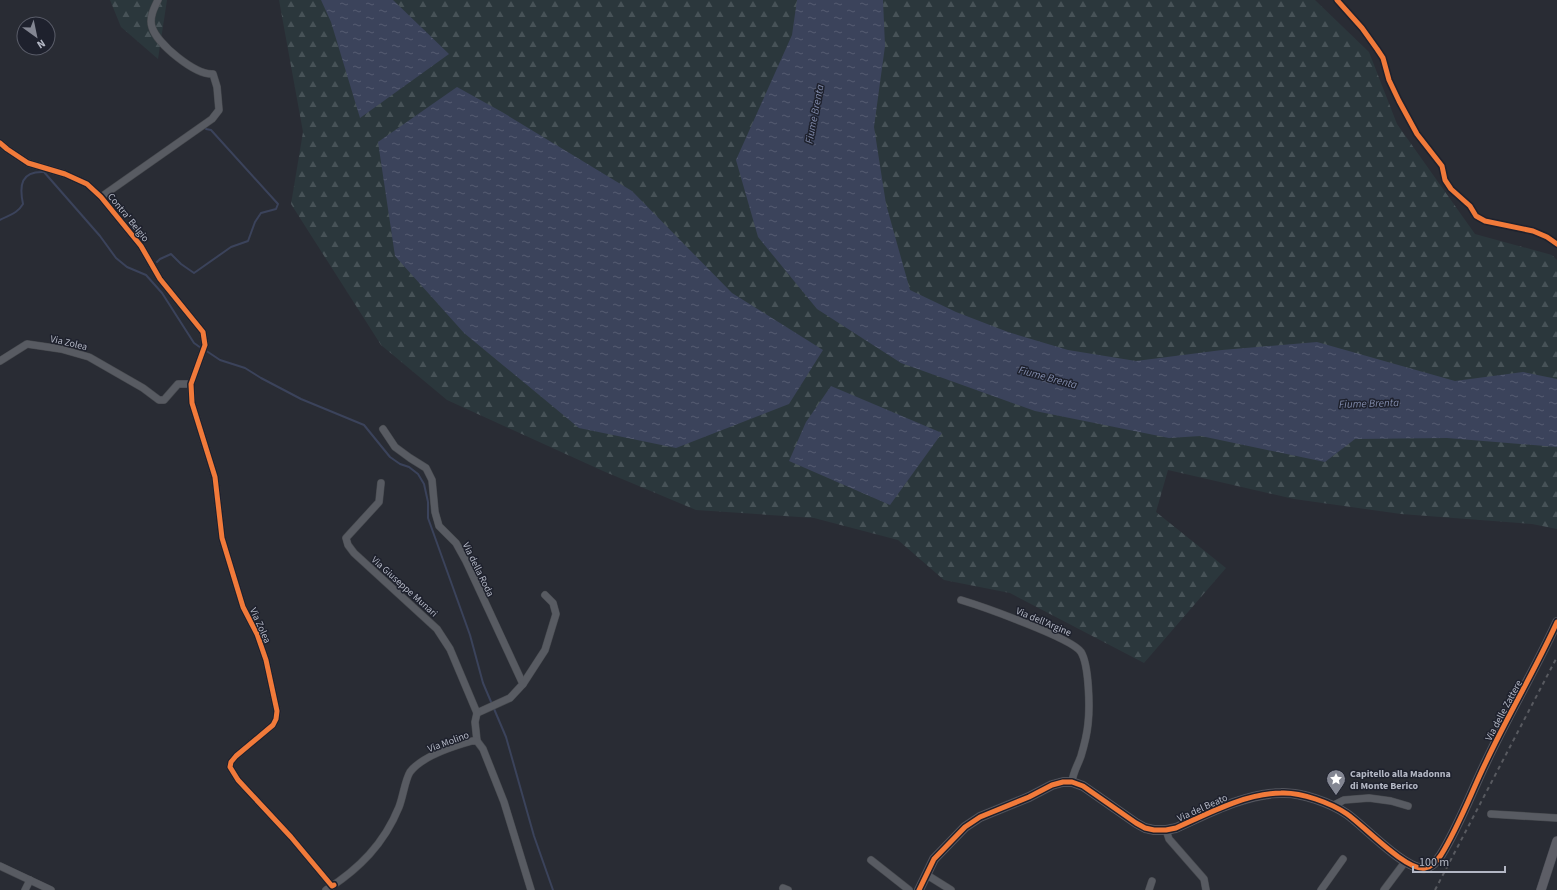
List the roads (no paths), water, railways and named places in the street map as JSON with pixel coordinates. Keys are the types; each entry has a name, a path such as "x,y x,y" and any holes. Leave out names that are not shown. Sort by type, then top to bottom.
{"street":[{"name":"Contra' Belgio","path":"101,197 212,119 219,110 217,87 213,74 207,75 185,64 155,34 151,26 152,14 158,0"},
{"name":"Contra' Belgio","path":"0,143 28,163 65,174 87,184 101,197 140,246 160,279 203,332 206,345"},
{"name":"Via Zolea","path":"0,361 27,344 61,349 89,357 143,388 159,400 164,400 179,384 191,384"},
{"name":"Via Zolea","path":"206,345 191,384 192,403 214,477 222,538 243,607 266,660 277,711 276,719 273,725 249,743 231,762 230,767 238,780 291,837 333,888"},
{"name":"Via della Roda","path":"383,429 395,447 426,468 432,480 435,512 439,526 456,543 466,561 523,684"},
{"name":"Via Giuseppe Munari","path":"381,483 379,502 346,538 348,545 354,553 438,629 450,649 477,713"},
{"path":"477,741 475,722 477,713 510,698 523,684 545,650 556,614 553,603 545,595"},
{"name":"Via dell'Argine","path":"961,600 980,606 1060,638 1080,650 1084,658 1087,673 1088,723 1081,757 1073,774 1072,782"},
{"name":"Via delle Zattere","path":"1466,806 1486,762 1533,673 1557,622"},
{"name":"Via Molino","path":"333,888 370,855 383,836 400,806 410,772 425,760 461,744 477,741 483,748 504,802 531,890"},
{"path":"919,890 934,859 965,827 980,817 1029,797 1052,785 1072,782"},
{"name":"Via del Beato","path":"1072,782 1083,786 1136,823 1154,830 1176,828 1234,803 1282,793 1309,797 1346,813 1405,862 1419,868 1425,868 1435,862 1442,854 1466,806"},
{"path":"1332,806 1344,800 1369,798 1391,801 1408,806"},
{"path":"1491,814 1557,818"},
{"path":"1166,830 1169,839 1204,879 1206,890"},
{"path":"1541,890 1557,840"},
{"path":"1321,890 1343,859"},
{"path":"871,860 909,890"},
{"path":"1384,890 1405,862"},
{"path":"0,866 51,890"},
{"path":"927,875 950,890"},
{"path":"25,890 30,880"},
{"path":"1149,890 1152,881"}],"water":[{"path":"321,0 393,0 449,54 360,118 331,22"},
{"name":"Fiume Brenta","path":"797,0 883,0 885,46 874,127 886,204 910,290 956,312 1008,332 1068,350 1136,361 1222,350 1317,342 1455,381 1523,372 1557,379 1557,447 1447,438 1355,439 1325,462 1201,436 1169,438 1035,411 901,363 817,309 758,237 736,160 792,35"},
{"path":"457,87 502,112 632,191 732,293 823,350 789,404 676,448 579,428 464,333 395,256 378,142"},
{"path":"831,386 942,433 890,505 789,461 806,422"}],"waterway":[{"path":"157,262 171,254 181,264 194,273 231,247 248,241 255,222 261,213 276,209 278,204 211,130 206,129"},
{"path":"0,220 15,212 23,204 21,191 23,180 30,174 44,172 100,236 116,258 127,267 146,275 162,293 194,343 201,348"},
{"path":"205,350 220,360 245,368 301,399 364,425 390,457 400,464 409,467 418,474 424,484 428,502 428,518 470,635 483,683 506,737 534,836 553,890"}],"railway":[{"path":"1435,890 1557,657"}],"place":[{"name":"Capitello alla Madonna di Monte Berico","path":"1336,796"}]}
